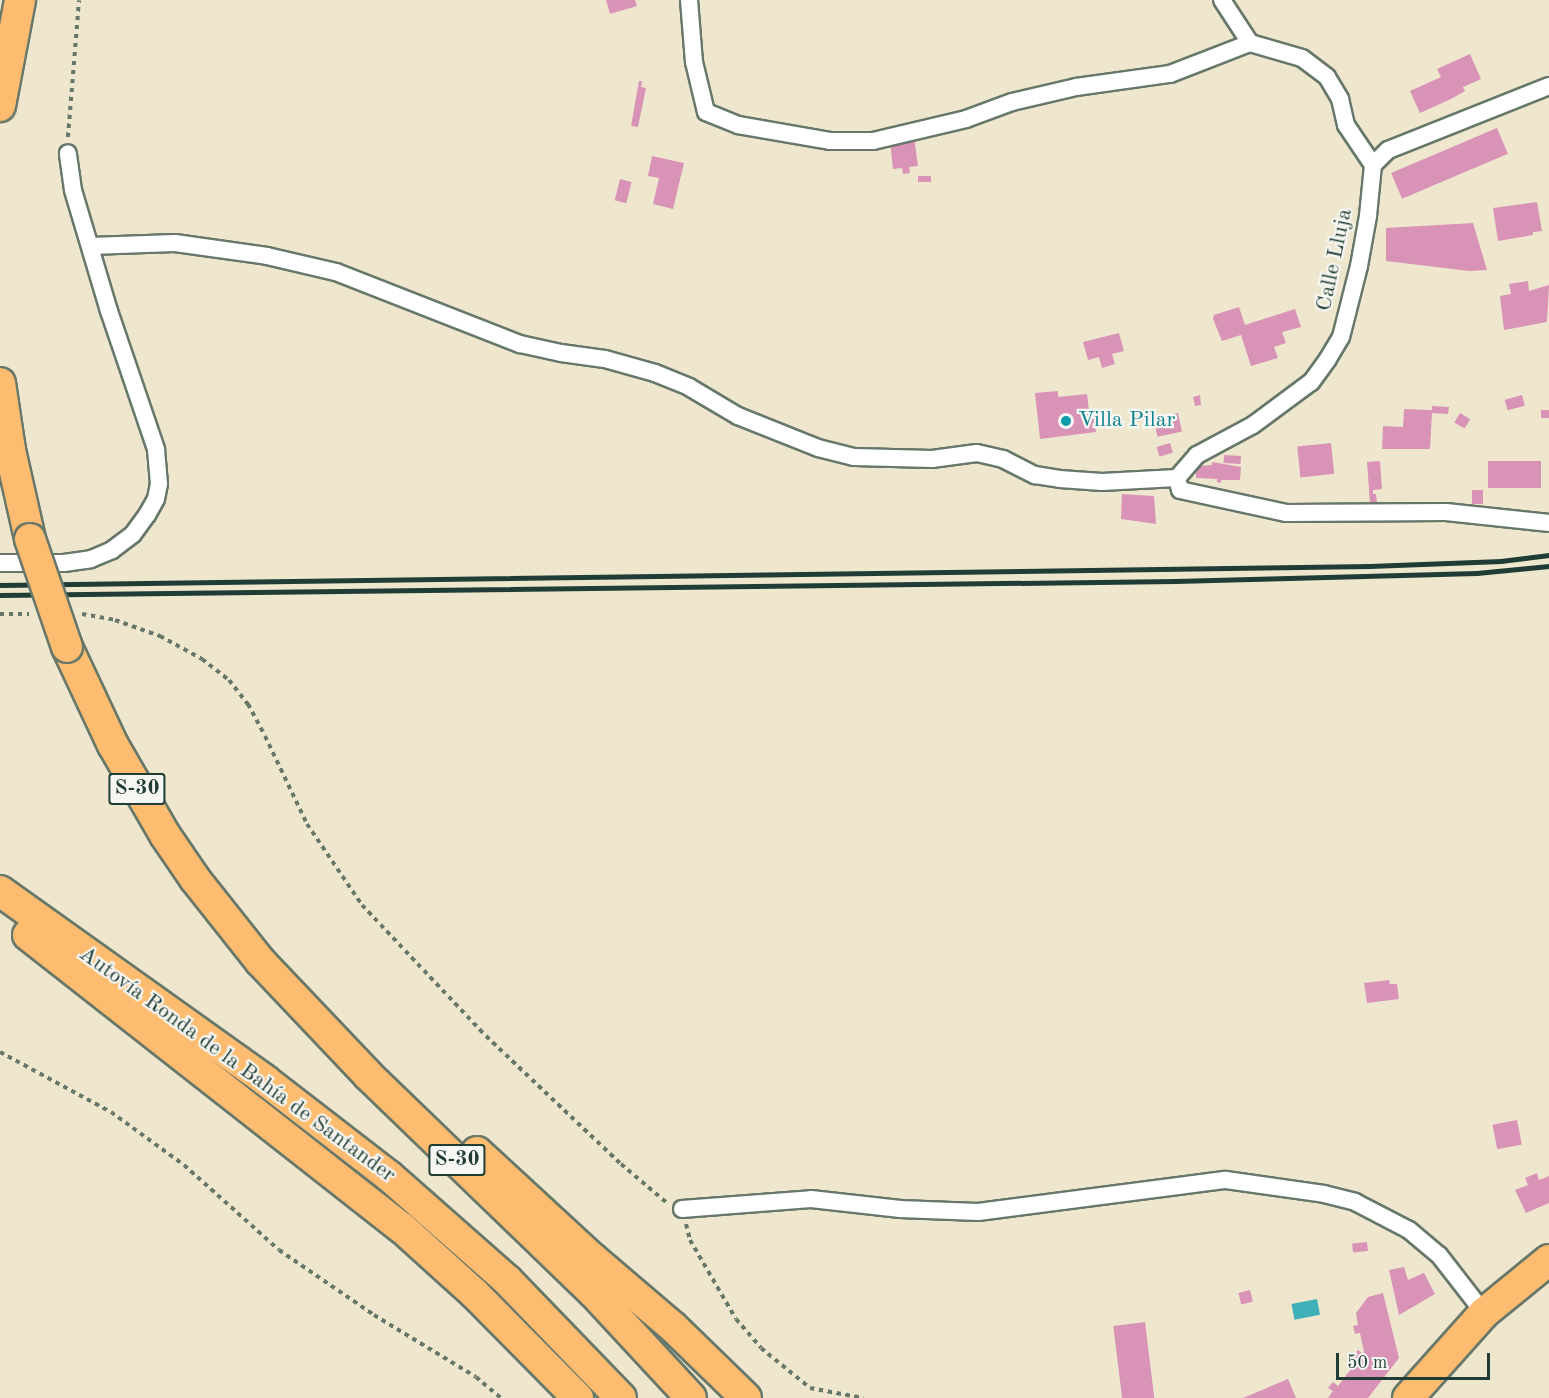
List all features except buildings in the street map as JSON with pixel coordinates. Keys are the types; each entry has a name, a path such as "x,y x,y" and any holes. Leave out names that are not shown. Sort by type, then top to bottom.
{"highway":[{"path":"0,106 20,0"},
{"name":"S-30","path":"0,383 10,450 30,539 67,647 112,745 138,791 195,879 226,920 330,1037 557,1255 691,1398"},
{"name":"Autovía Ronda de la Bahía de Santander","path":"0,891 274,1087 389,1176 507,1280 621,1398"},
{"path":"0,912 169,1048 402,1228 474,1293 576,1396"},
{"path":"226,920 592,1258 672,1326 746,1398"},
{"path":"592,1258 728,1398"},
{"path":"1415,1395 1484,1313 1549,1260"}],"street":[{"path":"689,0 694,62 706,112 738,124 830,141 873,141 966,119 1012,102 1076,87 1170,74 1250,43 1302,58 1327,77 1340,99 1346,125 1373,165 1388,150 1549,86"},
{"path":"1222,0 1250,43"},
{"path":"0,563 64,563 91,559 112,550 133,534 156,499 159,467 156,449 118,341 73,190 68,153"},
{"name":"Calle Lluja","path":"1178,478 1197,455 1252,425 1311,382 1328,359 1341,337 1359,266 1368,216 1373,165"},
{"path":"90,246 175,243 267,256 336,272 520,344 605,359 655,373 689,387 738,416 818,448 855,457 932,459 977,453 1018,466 1035,475 1060,479 1102,482 1178,478 1180,490 1286,513 1446,512 1549,523"},
{"path":"682,1209 811,1199 900,1209 978,1212 1226,1180 1324,1194 1355,1202 1400,1225 1439,1256 1484,1313"}],"path":[{"path":"68,153 79,0"},
{"path":"0,614 38,614"},
{"path":"72,614 115,620 160,636 202,659 229,680 248,704 307,824 362,905 478,1028 621,1164 662,1201 682,1209 690,1240 736,1320 762,1348 810,1388 863,1398"},
{"path":"0,1052 111,1112 184,1166 279,1250 374,1315 476,1377 501,1398"}],"water":[{"path":"1317,1299 1320,1315 1295,1320 1291,1304"}],"railway":[{"path":"0,585 1370,566 1501,561 1549,555"},
{"path":"0,595 1176,581 1477,573 1549,566"}],"place":[{"name":"Villa Pilar","path":"1066,421"}]}
